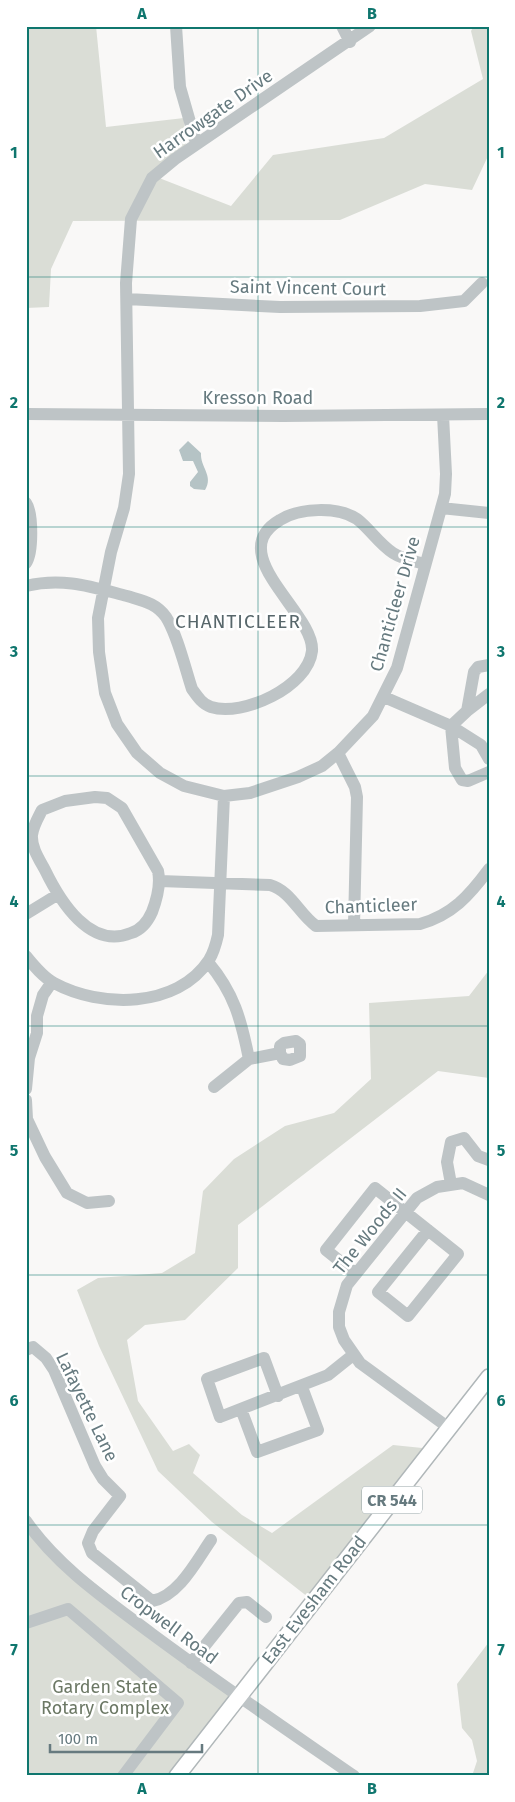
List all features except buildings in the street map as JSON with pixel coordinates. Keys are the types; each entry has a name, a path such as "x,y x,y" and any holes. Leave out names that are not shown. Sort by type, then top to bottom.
{"main road":[{"name":"East Evesham Road","path":"177,1776 489,1377"}],"street":[{"path":"176,26 180,87 196,143"},
{"path":"342,26 350,42"},
{"name":"Harrowgate Drive","path":"129,415 126,299 130,219 152,178 196,143 350,42 370,26"},
{"name":"Saint Vincent Court","path":"126,299 280,307 420,306 464,301 482,283"},
{"name":"Kresson Road","path":"26,414 489,414"},
{"name":"Chanticleer Drive","path":"129,415 129,474 124,508 102,588 98,618 98,652 104,693 117,724 137,753 160,773 184,786 224,796 271,787 322,766 338,754 373,716 384,697 397,668 442,508 446,474 443,415"},
{"path":"26,503 30,508 31,538 30,558 26,563"},
{"path":"442,508 489,513"},
{"path":"26,569 30,585 67,582 102,588 150,602 166,618 192,689 199,699 211,706 225,708 249,704 279,693 303,673 311,658 312,646 308,632 298,615 276,587 263,560 262,546 265,534 270,526 295,513 317,511 340,513 357,519 395,554 425,564"},
{"path":"467,711 474,672 478,667 489,665"},
{"path":"451,726 489,694"},
{"path":"384,697 451,726 481,745 489,759"},
{"path":"451,726 455,768 462,780 468,781 489,772"},
{"path":"338,754 355,787 357,797 354,925"},
{"path":"94,796 107,798 122,808 158,871 160,880 157,897 146,923 136,932 123,937 97,932 81,923 58,896 37,855 33,843 34,827 42,810 65,801 94,796"},
{"path":"26,956 34,967 52,982 72,991 103,999 131,1000 156,996 175,988 194,976 208,962 218,935 224,796"},
{"name":"Chanticleer","path":"160,880 270,885 280,888 305,918 316,926 420,924 431,921 468,897 489,870"},
{"path":"26,914 58,896"},
{"path":"208,962 234,1000 242,1023 249,1059"},
{"path":"26,1089 29,1058 37,1033 37,1016 43,995 52,982"},
{"path":"214,1087 249,1059 280,1053"},
{"path":"26,1100 27,1120 45,1157 67,1193 87,1203 110,1201"},
{"path":"451,1184 447,1162 452,1142 456,1139 464,1138 478,1156 489,1160"},
{"name":"The Woods II","path":"449,1428 360,1363 344,1340 339,1327 339,1312 347,1285 417,1198 426,1192 451,1184 463,1183 489,1195"},
{"path":"356,1274 326,1250 375,1188 428,1230 458,1254 408,1316 378,1292 428,1230"},
{"name":"Lafayette Lane","path":"26,1350 33,1347 46,1358 54,1370 95,1466 103,1479 120,1496 94,1531 88,1543 92,1553 152,1601 160,1600 170,1593 211,1540"},
{"path":"278,1396 264,1358 206,1379 220,1417 278,1396 302,1387 328,1375 353,1355"},
{"path":"242,1409 257,1452 318,1430 302,1387"},
{"name":"Cropwell Road","path":"26,1521 40,1540 94,1591 238,1697 354,1776"},
{"path":"191,1663 239,1603 247,1602 266,1617"},
{"path":"26,1624 68,1609 178,1703 123,1776"}],"green space":[{"path":"26,26 96,26 106,127 184,118 186,150 154,176 231,206 273,155 384,138 483,79 471,31 474,26 489,26 489,154 472,190 425,184 340,220 73,221 51,269 49,307 26,308"},
{"path":"489,970 489,1078 438,1071 238,1225 238,1268 185,1320 145,1325 127,1340 138,1401 173,1451 189,1444 200,1455 193,1473 242,1515 272,1533 393,1445 432,1449 313,1601 212,1522 158,1471 99,1346 77,1290 98,1278 162,1273 195,1253 203,1191 234,1159 285,1126 334,1113 371,1079 369,1003 469,996"},
{"name":"Garden State Rotary Complex","path":"26,1521 40,1540 238,1697 177,1776 26,1776"},
{"path":"489,1642 489,1776 472,1776 477,1761 472,1740 462,1728 457,1684"}],"shaded area":[{"path":"188,441 201,453 202,463 208,480 205,490 194,489 190,486 190,482 198,472 193,461 183,461 179,450"}],"district":[{"name":"CHANTICLEER","path":"238,621"}]}
